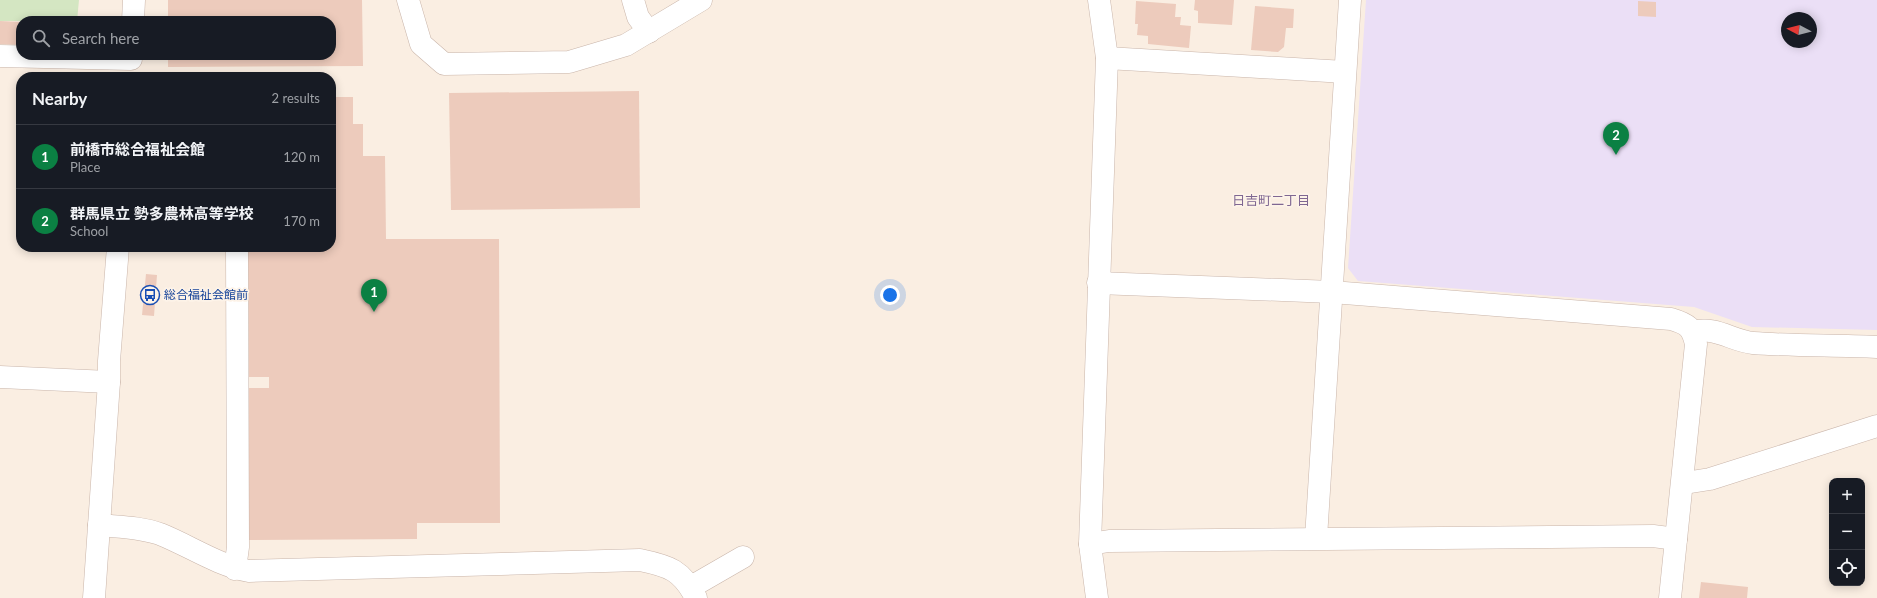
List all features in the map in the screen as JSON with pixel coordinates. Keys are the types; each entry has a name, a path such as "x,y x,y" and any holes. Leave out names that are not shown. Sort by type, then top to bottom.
{"street":[{"path":"133,16 134,0"},
{"path":"408,0 421,44 444,64 568,62 626,45 701,0"},
{"path":"633,0 638,17 649,32"},
{"path":"1098,598 1090,544 1107,58 1099,0"},
{"path":"1316,538 1350,0"},
{"path":"0,56 16,57"},
{"path":"1107,58 1345,72"},
{"path":"65,60 130,64"},
{"path":"94,598 118,252"},
{"path":"235,568 238,547 237,252"},
{"path":"1098,283 1332,292 1670,319 1684,323 1693,332 1696,344 1670,598"},
{"path":"1693,332 1703,329 1712,330 1751,343 1877,347"},
{"path":"0,377 109,382"},
{"path":"1682,479 1691,482 1710,479 1877,426"},
{"path":"99,525 139,528 160,534 235,568 249,571 640,560 663,564 678,573 693,593 743,557"},
{"path":"1090,544 1109,541 1316,538 1653,536 1676,539"}],"shaded area":[{"path":"1366,0 1877,0 1877,330 1752,327 1694,307 1358,281 1348,268"}],"green space":[{"path":"0,0 79,0 77,16 16,16 16,21 0,21"}],"building":[{"path":"168,0 362,0 363,66 168,67 168,60 336,60 336,16 168,16"},
{"path":"1195,0 1234,0 1232,25 1198,23 1198,11 1194,10"},
{"path":"1136,1 1176,4 1175,17 1181,17 1180,25 1191,26 1189,48 1148,44 1148,36 1137,35 1138,24 1135,24"},
{"path":"1638,1 1656,2 1656,17 1638,16"},
{"path":"1255,6 1294,9 1293,28 1286,28 1284,47 1278,52 1251,50"},
{"path":"0,21 16,22 16,45 0,44"},
{"path":"639,91 640,208 451,210 449,93"},
{"path":"336,97 353,97 353,124 363,124 363,156 385,156 386,239 499,239 500,523 417,523 417,539 249,540 249,388 269,388 269,377 249,377 248,252 336,252"},
{"path":"146,274 157,275 154,316 142,315"},
{"path":"1701,582 1748,587 1747,598 1699,598"}],"place":[{"name":"群馬県立 勢多農林高等学校","path":"1616,155"},
{"name":"総合福祉会館前","path":"150,295"},
{"name":"前橋市総合福祉会館","path":"374,312"}],"district":[{"name":"日吉町二丁目","path":"1271,200"}]}
